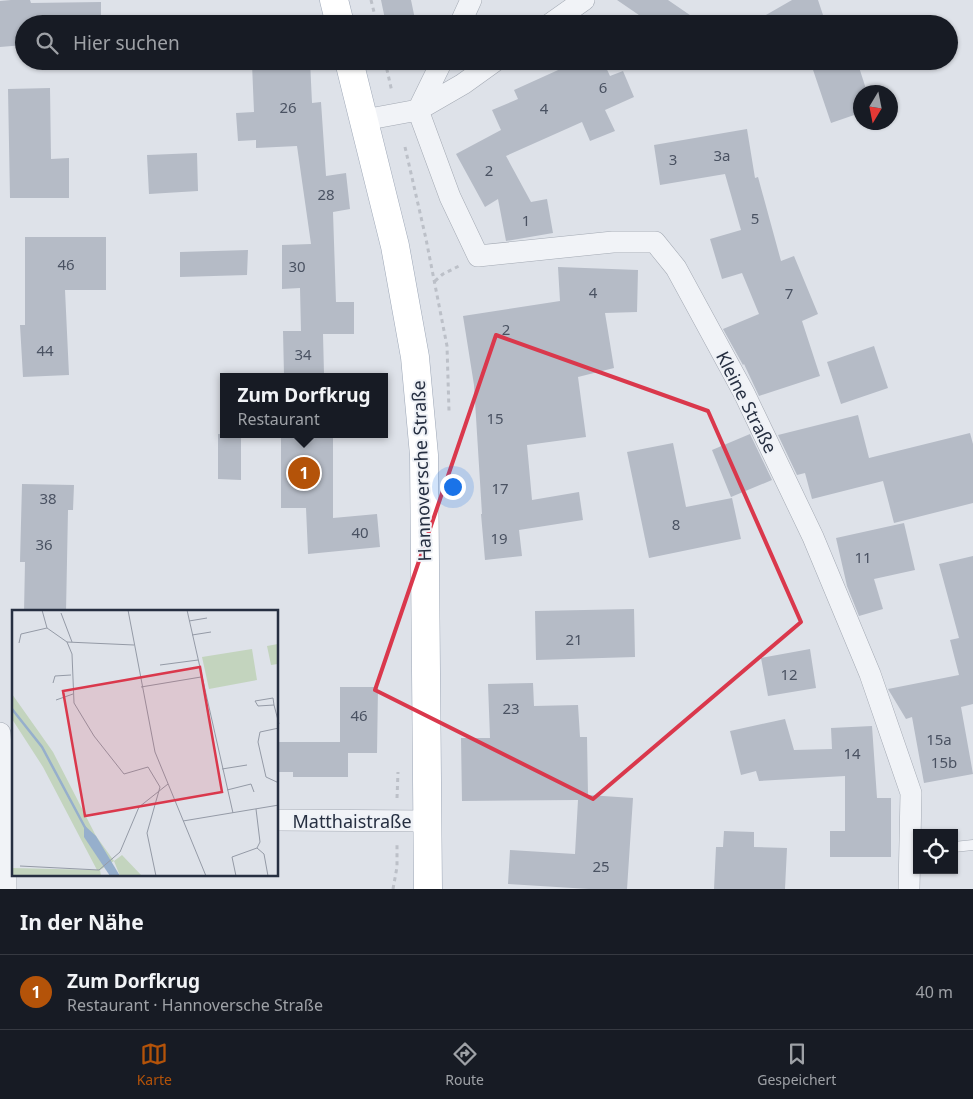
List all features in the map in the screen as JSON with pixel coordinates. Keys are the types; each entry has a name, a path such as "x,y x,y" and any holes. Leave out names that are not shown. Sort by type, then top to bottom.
{"main road":[{"path":"334,0 338,15"},
{"name":"Hannoversche Straße","path":"351,70 395,246 416,357 424,455 428,889"}],"street":[{"path":"464,15 471,0"},
{"path":"563,15 584,0"},
{"path":"418,110 438,70"},
{"path":"364,120 418,110 463,84 482,70"},
{"name":"Kleine Straße","path":"418,110 450,197 478,256 613,242 655,242 676,268 744,393 813,537 870,674 912,793 913,851 909,889"},
{"path":"0,733 10,815 6,889"},
{"name":"Matthaistraße","path":"279,820 427,821"}],"lane":[{"path":"958,847 973,845"}],"path":[{"path":"371,0 375,15"},
{"path":"435,282 443,274"},
{"path":"393,889 397,867 396,822 399,767"}],"highlighted area":[{"path":"496,335 708,411 801,622 593,799 375,690"}],"building":[{"path":"30,0 31,3 101,2 101,15 15,15 15,46 0,47 0,1"},
{"path":"381,0 411,0 414,15 384,15"},
{"path":"617,0 668,0 690,15 639,15"},
{"path":"792,0 818,0 823,15 766,15"},
{"path":"252,70 310,70 312,103 321,102 326,176 346,173 350,209 333,212 336,302 354,302 354,334 323,334 324,373 284,373 283,331 301,331 300,288 282,289 282,245 311,244 297,146 256,148 256,140 238,141 236,113 254,112"},
{"path":"558,70 607,70 610,76 623,71 634,97 605,110 615,131 590,141 582,122 506,156 531,202 547,199 553,233 506,241 498,199 485,207 456,154 501,130 492,110 518,99 514,90"},
{"path":"813,70 860,70 865,85 853,85 853,115 831,123"},
{"path":"50,88 51,159 69,158 69,198 10,198 8,89"},
{"path":"747,129 755,178 758,177 781,261 794,256 818,314 802,321 820,376 759,396 744,364 723,329 759,314 742,273 722,279 710,239 741,230 725,174 660,185 654,145"},
{"path":"197,153 198,191 149,194 147,155"},
{"path":"25,237 106,237 106,290 65,290 69,375 23,377 20,325 25,325"},
{"path":"248,250 247,275 180,277 180,252"},
{"path":"558,267 638,270 637,312 605,313 614,368 578,377 586,437 527,445 532,500 579,492 583,520 519,530 522,556 485,560 474,385 463,316 560,301"},
{"path":"874,346 888,388 841,404 827,362"},
{"path":"858,415 869,458 970,433 973,444 973,503 894,523 883,481 812,499 805,473 797,475 778,435"},
{"path":"218,434 220,434 220,438 241,438 241,480 218,479"},
{"path":"750,434 772,480 731,497 712,450"},
{"path":"281,438 333,438 333,518 377,514 380,547 308,554 306,508 281,508"},
{"path":"673,443 686,507 732,498 741,539 649,558 627,452"},
{"path":"22,484 74,485 73,510 68,510 66,610 24,610 25,562 20,562"},
{"path":"904,523 915,570 874,579 883,609 859,616 847,586 836,538"},
{"path":"973,556 973,704 961,707 973,774 924,783 912,717 906,719 888,689 959,675 950,640 959,638 939,564"},
{"path":"634,609 635,657 536,660 535,611"},
{"path":"810,649 816,688 768,696 761,658"},
{"path":"533,683 534,706 578,705 580,737 587,737 588,795 633,798 627,889 589,889 508,884 510,850 575,854 578,800 462,801 461,738 490,738 488,684"},
{"path":"340,687 378,687 377,753 348,753 348,777 293,777 293,772 279,772 279,742 340,742"},
{"path":"785,719 794,750 832,749 831,728 872,726 877,798 891,798 891,857 830,857 830,831 845,831 845,776 759,781 756,771 741,775 730,731"},
{"path":"724,831 754,832 754,847 787,848 785,889 714,889 716,847 723,847"}],"place":[{"name":"Zum Dorfkrug","path":"304,473"}]}
